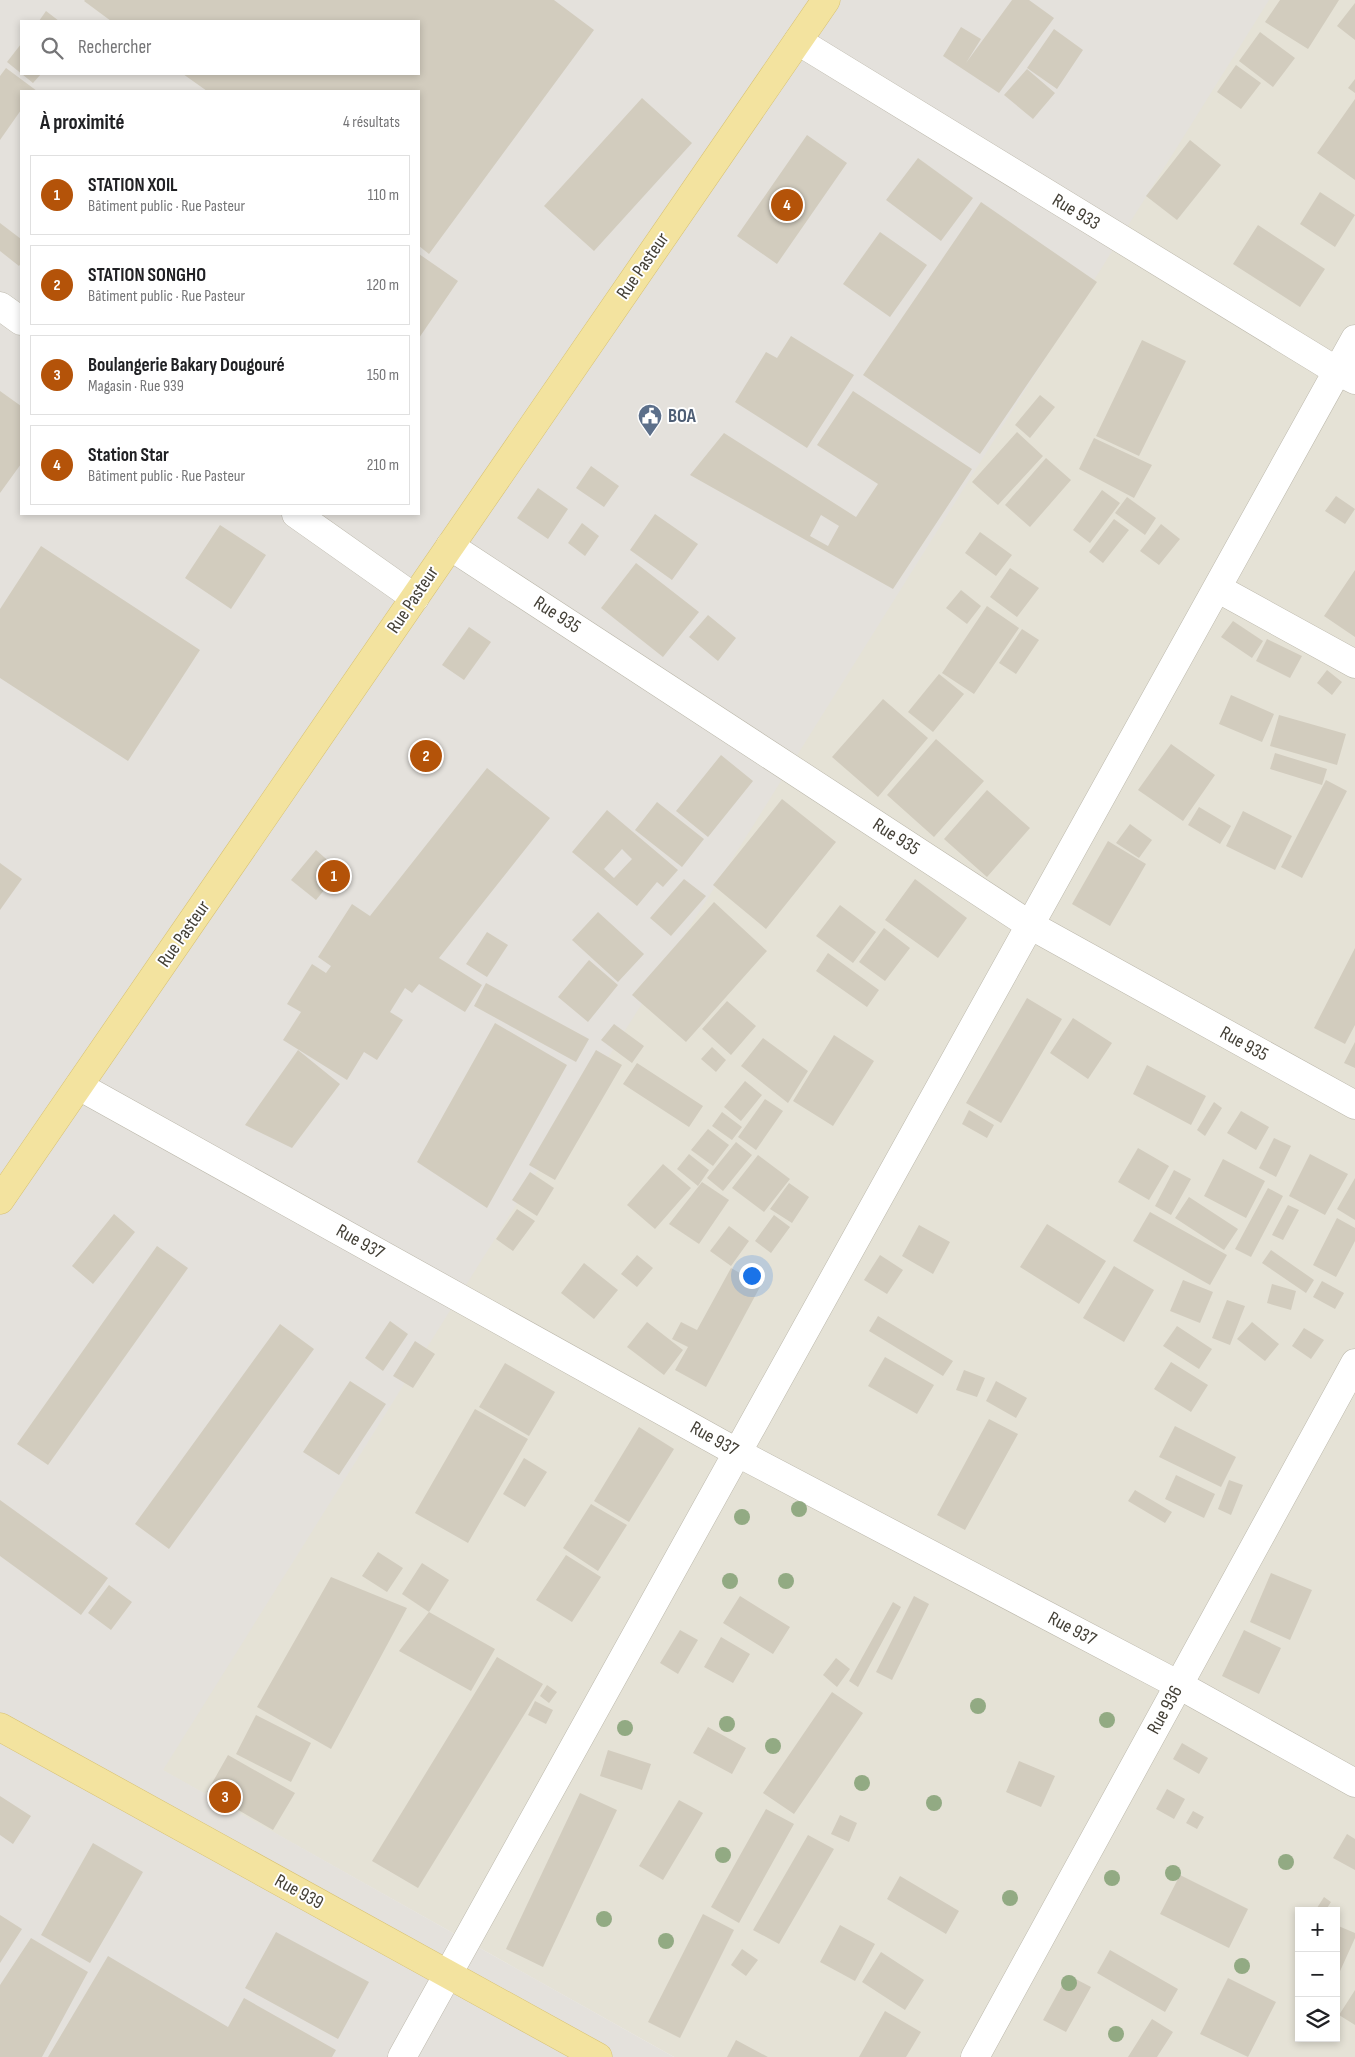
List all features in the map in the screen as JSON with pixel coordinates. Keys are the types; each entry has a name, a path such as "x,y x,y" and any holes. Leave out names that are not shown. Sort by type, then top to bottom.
{"main road":[{"name":"Rue Pasteur","path":"0,1200 826,0"},
{"name":"Rue 939","path":"0,1727 598,2057"}],"street":[{"name":"Rue 933","path":"798,41 1346,376"},
{"path":"0,306 20,320"},
{"path":"402,2057 1217,588 1346,376 1355,339"},
{"path":"297,515 415,598"},
{"name":"Rue 935","path":"450,546 1030,925 1355,1105"},
{"path":"1217,588 1355,664"},
{"name":"Rue 937","path":"79,1086 738,1453 1179,1685 1355,1783"},
{"name":"Rue 936","path":"975,2057 1355,1363"}],"shaded area":[{"path":"0,0 1269,0 163,1770 674,2057 0,2057"},
{"path":"1268,0 1355,0 1355,2057 674,2057 162,1770"}],"building":[{"path":"554,0 594,30 429,254 420,247 420,90 206,90 184,75 420,75 420,20 110,20 84,1"},
{"path":"1012,0 1029,0 1054,18 999,93 943,56 961,27 981,39 966,63"},
{"path":"1280,0 1339,0 1308,49 1265,22"},
{"path":"1355,3 1355,40 1337,26"},
{"path":"46,11 58,20 40,20"},
{"path":"1054,29 1083,50 1057,89 1027,68"},
{"path":"1260,32 1295,58 1273,87 1239,61"},
{"path":"20,45 20,72 7,62"},
{"path":"1236,65 1261,83 1241,109 1217,92"},
{"path":"6,68 36,90 20,90 20,111 0,140 0,76"},
{"path":"1027,69 1055,93 1033,119 1004,95"},
{"path":"23,75 40,75 33,83"},
{"path":"1355,79 1355,93 1348,88"},
{"path":"642,98 692,143 594,251 544,206"},
{"path":"1355,99 1355,180 1317,153"},
{"path":"807,135 847,163 777,264 737,236"},
{"path":"1190,140 1221,165 1177,220 1146,196"},
{"path":"918,158 973,198 941,241 886,200"},
{"path":"1320,192 1355,215 1335,247 1300,224"},
{"path":"981,202 1097,282 980,454 863,375"},
{"path":"0,223 20,238 19,266 0,251"},
{"path":"1258,225 1325,269 1300,307 1233,264"},
{"path":"880,232 927,265 890,317 843,284"},
{"path":"420,255 458,281 420,337"},
{"path":"791,336 854,375 807,448 735,402 766,352 777,358"},
{"path":"1142,340 1186,361 1139,456 1096,436"},
{"path":"0,391 20,405 20,465 0,493"},
{"path":"853,391 972,469 893,589 690,475 724,433 856,517 878,484 817,445","holes":["821,515 839,526 828,546 810,536"]},
{"path":"1040,395 1055,407 1030,438 1015,425"},
{"path":"1017,432 1043,456 998,505 972,482"},
{"path":"1094,438 1152,465 1134,498 1079,469"},
{"path":"1046,458 1071,480 1030,527 1005,505"},
{"path":"591,466 619,486 604,507 576,488"},
{"path":"538,488 568,509 548,539 517,518"},
{"path":"1102,490 1120,503 1090,543 1073,530"},
{"path":"1336,496 1355,509 1345,524 1325,511"},
{"path":"1127,497 1156,518 1145,535 1115,513"},
{"path":"655,514 698,544 672,580 630,550"},
{"path":"1114,519 1129,530 1103,563 1089,552"},
{"path":"582,523 599,536 585,556 568,543"},
{"path":"1161,524 1180,539 1159,565 1140,551"},
{"path":"220,525 266,555 231,609 185,578"},
{"path":"980,532 1012,555 996,576 965,553"},
{"path":"41,546 200,650 128,761 0,678 0,609"},
{"path":"636,563 699,612 663,657 601,608"},
{"path":"1010,568 1039,588 1017,617 990,597"},
{"path":"1355,570 1355,637 1324,616"},
{"path":"961,590 981,606 967,624 946,608"},
{"path":"987,606 1019,628 974,694 942,673"},
{"path":"708,615 736,638 718,661 689,637"},
{"path":"1233,621 1263,641 1252,658 1221,637"},
{"path":"469,627 491,642 464,680 442,665"},
{"path":"1022,629 1039,640 1016,674 999,663"},
{"path":"1267,639 1302,656 1290,678 1256,661"},
{"path":"1327,670 1342,682 1332,695 1317,683"},
{"path":"939,674 964,694 933,732 908,712"},
{"path":"1231,695 1274,714 1262,742 1219,724"},
{"path":"883,699 928,738 878,797 832,757"},
{"path":"1279,715 1346,734 1337,765 1270,746"},
{"path":"936,739 984,781 934,837 887,795"},
{"path":"1171,744 1215,775 1183,821 1138,790"},
{"path":"1275,753 1327,769 1322,785 1270,769"},
{"path":"721,755 753,781 708,837 676,811"},
{"path":"487,768 550,818 439,958 482,985 465,1012 419,984 412,993 405,988 390,1012 403,1020 377,1060 364,1052 347,1080 283,1040 301,1012 287,1004 312,964 326,973 331,966 318,957 352,904 370,916"},
{"path":"1326,780 1347,791 1302,878 1281,867"},
{"path":"987,790 1030,828 987,877 944,839"},
{"path":"782,799 836,842 766,929 713,885"},
{"path":"657,802 704,839 682,867 635,830"},
{"path":"1199,807 1231,826 1220,844 1188,825"},
{"path":"607,810 678,870 663,887 657,882 637,906 572,852","holes":["622,849 632,859 614,878 604,869"]},
{"path":"1243,811 1292,836 1275,870 1226,846"},
{"path":"1130,824 1152,840 1139,858 1116,843"},
{"path":"1108,841 1146,864 1110,926 1072,904"},
{"path":"316,850 340,871 316,900 291,880"},
{"path":"0,863 22,879 0,910"},
{"path":"684,879 706,896 671,936 650,918"},
{"path":"915,879 967,918 938,958 885,920"},
{"path":"714,902 767,951 686,1042 632,995"},
{"path":"840,905 876,932 853,963 816,936"},
{"path":"598,912 644,954 618,982 572,940"},
{"path":"884,928 910,948 885,981 859,962"},
{"path":"487,932 508,945 487,977 466,964"},
{"path":"1355,948 1355,1025 1345,1044 1314,1028"},
{"path":"828,953 879,990 867,1007 816,971"},
{"path":"589,960 618,985 588,1022 558,997"},
{"path":"486,983 589,1039 576,1062 474,1006"},
{"path":"1027,998 1062,1019 1001,1123 966,1103"},
{"path":"727,1001 756,1026 731,1055 702,1029"},
{"path":"1073,1018 1112,1043 1088,1079 1050,1053"},
{"path":"495,1023 567,1065 487,1208 417,1162"},
{"path":"614,1024 644,1046 632,1063 601,1040"},
{"path":"834,1035 874,1061 833,1126 793,1101"},
{"path":"763,1038 808,1071 788,1103 741,1066"},
{"path":"1355,1042 1355,1068 1344,1063"},
{"path":"712,1047 726,1060 716,1072 701,1059"},
{"path":"298,1050 340,1084 292,1148 245,1125"},
{"path":"596,1050 622,1065 555,1180 529,1165"},
{"path":"637,1063 703,1106 689,1127 623,1084"},
{"path":"1147,1065 1206,1096 1191,1125 1133,1094"},
{"path":"745,1081 762,1095 741,1121 724,1107"},
{"path":"765,1099 783,1111 756,1150 738,1137"},
{"path":"1214,1102 1222,1108 1205,1136 1197,1130"},
{"path":"969,1110 994,1125 987,1138 962,1124"},
{"path":"1241,1111 1269,1127 1256,1150 1227,1133"},
{"path":"722,1112 742,1127 732,1140 712,1126"},
{"path":"708,1129 729,1145 713,1166 691,1150"},
{"path":"1274,1138 1291,1146 1276,1177 1259,1168"},
{"path":"736,1142 752,1155 723,1191 707,1178"},
{"path":"1138,1148 1169,1166 1149,1200 1118,1182"},
{"path":"689,1154 709,1170 698,1186 677,1169"},
{"path":"1310,1154 1348,1174 1325,1215 1289,1196"},
{"path":"758,1155 790,1179 764,1212 732,1188"},
{"path":"1223,1159 1265,1181 1246,1218 1204,1196"},
{"path":"663,1164 691,1188 655,1229 627,1205"},
{"path":"1174,1170 1191,1179 1171,1215 1155,1206"},
{"path":"530,1172 554,1188 537,1216 512,1200"},
{"path":"1355,1178 1355,1220 1337,1209"},
{"path":"702,1182 729,1200 699,1244 669,1224"},
{"path":"789,1183 809,1197 792,1223 770,1209"},
{"path":"1268,1188 1283,1196 1251,1257 1235,1249"},
{"path":"1189,1197 1238,1229 1224,1250 1175,1218"},
{"path":"1288,1205 1299,1210 1283,1240 1272,1235"},
{"path":"517,1209 535,1221 513,1251 496,1239"},
{"path":"1150,1212 1227,1255 1210,1285 1133,1241"},
{"path":"114,1214 135,1232 93,1284 72,1266"},
{"path":"774,1215 790,1227 771,1253 755,1241"},
{"path":"1337,1218 1355,1228 1355,1241 1336,1277 1313,1265"},
{"path":"1047,1224 1106,1261 1079,1304 1020,1267"},
{"path":"919,1225 950,1242 933,1274 902,1256"},
{"path":"729,1226 749,1241 731,1266 710,1251"},
{"path":"157,1246 188,1268 48,1465 17,1444"},
{"path":"1271,1250 1314,1280 1306,1293 1262,1263"},
{"path":"637,1255 653,1268 637,1287 621,1274"},
{"path":"880,1255 903,1270 887,1294 864,1280"},
{"path":"584,1263 618,1290 594,1319 561,1293"},
{"path":"1114,1266 1154,1290 1124,1342 1083,1318"},
{"path":"731,1268 761,1285 706,1387 675,1370 688,1347 672,1339 681,1322 697,1330"},
{"path":"1183,1280 1213,1292 1200,1323 1170,1311"},
{"path":"1322,1281 1344,1293 1335,1309 1313,1297"},
{"path":"1272,1284 1296,1291 1291,1310 1267,1303"},
{"path":"1227,1300 1245,1306 1230,1345 1212,1338"},
{"path":"878,1316 953,1361 943,1376 869,1331"},
{"path":"390,1321 408,1334 383,1371 365,1358"},
{"path":"647,1322 683,1350 664,1375 627,1347"},
{"path":"1252,1322 1279,1344 1265,1361 1237,1339"},
{"path":"280,1324 314,1349 169,1549 135,1524"},
{"path":"1177,1326 1212,1349 1199,1369 1163,1346"},
{"path":"1304,1328 1324,1340 1311,1359 1292,1346"},
{"path":"415,1341 435,1354 413,1388 393,1376"},
{"path":"885,1357 934,1385 917,1414 868,1386"},
{"path":"1171,1362 1208,1385 1191,1412 1154,1389"},
{"path":"505,1363 555,1392 529,1436 479,1407"},
{"path":"964,1370 985,1378 977,1397 956,1390"},
{"path":"350,1381 386,1404 339,1475 303,1452"},
{"path":"996,1381 1027,1398 1016,1418 986,1401"},
{"path":"475,1409 528,1439 468,1543 415,1513"},
{"path":"989,1419 1018,1434 965,1530 937,1515"},
{"path":"1175,1426 1236,1457 1221,1487 1159,1457"},
{"path":"639,1427 674,1449 629,1522 594,1501"},
{"path":"524,1458 547,1472 525,1507 503,1494"},
{"path":"1176,1475 1215,1494 1204,1518 1165,1499"},
{"path":"1229,1480 1243,1485 1231,1515 1218,1509"},
{"path":"1135,1490 1172,1512 1165,1523 1128,1501"},
{"path":"0,1500 108,1578 81,1615 0,1556"},
{"path":"591,1504 627,1525 598,1571 563,1548"},
{"path":"378,1552 403,1568 387,1592 362,1576"},
{"path":"566,1555 601,1577 572,1622 536,1600"},
{"path":"422,1563 449,1580 429,1612 402,1594"},
{"path":"1271,1573 1312,1590 1290,1640 1250,1622"},
{"path":"331,1577 407,1608 331,1749 257,1707"},
{"path":"109,1585 132,1602 111,1630 88,1613"},
{"path":"740,1596 790,1627 773,1654 723,1623"},
{"path":"914,1596 929,1604 892,1680 876,1672"},
{"path":"893,1602 901,1607 858,1687 849,1681"},
{"path":"429,1612 495,1649 471,1691 399,1651"},
{"path":"680,1630 698,1640 678,1674 660,1663"},
{"path":"1244,1630 1281,1648 1259,1694 1222,1676"},
{"path":"721,1637 750,1654 733,1683 704,1667"},
{"path":"497,1657 543,1684 418,1888 372,1861"},
{"path":"836,1658 850,1669 837,1687 823,1675"},
{"path":"547,1685 557,1692 549,1703 540,1696"},
{"path":"832,1692 863,1713 794,1814 763,1793"},
{"path":"535,1701 553,1710 546,1724 528,1715"},
{"path":"256,1715 311,1743 291,1782 236,1754"},
{"path":"708,1727 746,1748 732,1774 693,1753"},
{"path":"1182,1743 1208,1758 1199,1774 1173,1759"},
{"path":"608,1750 651,1764 642,1790 600,1776"},
{"path":"228,1755 295,1793 273,1830 207,1792"},
{"path":"1019,1761 1055,1776 1041,1807 1006,1792"},
{"path":"1167,1789 1185,1799 1174,1819 1156,1809"},
{"path":"580,1793 617,1810 543,1967 506,1949"},
{"path":"0,1796 31,1816 13,1844 0,1835"},
{"path":"679,1800 703,1813 663,1880 639,1866"},
{"path":"766,1809 794,1824 739,1923 711,1907"},
{"path":"1193,1811 1204,1817 1197,1829 1186,1823"},
{"path":"840,1815 857,1823 849,1842 831,1834"},
{"path":"1347,1834 1355,1839 1355,1870 1333,1858"},
{"path":"808,1835 834,1849 779,1944 753,1930"},
{"path":"93,1843 143,1872 90,1963 41,1935"},
{"path":"1180,1875 1248,1909 1229,1948 1160,1914"},
{"path":"900,1876 959,1911 946,1934 887,1899"},
{"path":"1324,1897 1331,1902 1328,1907 1318,1907"},
{"path":"703,1914 734,1930 680,2038 648,2022"},
{"path":"0,1915 22,1929 0,1963"},
{"path":"840,1925 875,1944 855,1981 820,1962"},
{"path":"1340,1927 1355,1933 1355,1938 1340,1971"},
{"path":"276,1932 369,1982 338,2039 245,1988"},
{"path":"31,1938 88,1972 42,2057 0,2057 0,1985"},
{"path":"742,1949 758,1960 746,1976 731,1965"},
{"path":"1110,1950 1178,1989 1165,2012 1097,1973"},
{"path":"881,1952 924,1980 905,2010 862,1982"},
{"path":"108,1956 228,2027 244,1998 336,2050 332,2057 48,2057"},
{"path":"1068,1975 1091,1987 1066,2032 1043,2020"},
{"path":"1228,1978 1276,2002 1248,2057 1200,2034"},
{"path":"1355,1990 1355,2025 1340,2016"},
{"path":"885,2011 921,2032 906,2057 859,2057"},
{"path":"1152,2019 1173,2032 1157,2057 1128,2057"},
{"path":"736,2040 768,2057 727,2057"}],"place":[{"name":"Station Star","path":"787,205"},
{"name":"BOA","path":"650,437"},
{"name":"STATION SONGHO","path":"426,756"},
{"name":"STATION XOIL","path":"334,876"},
{"name":"Boulangerie Bakary Dougouré","path":"225,1797"}]}
